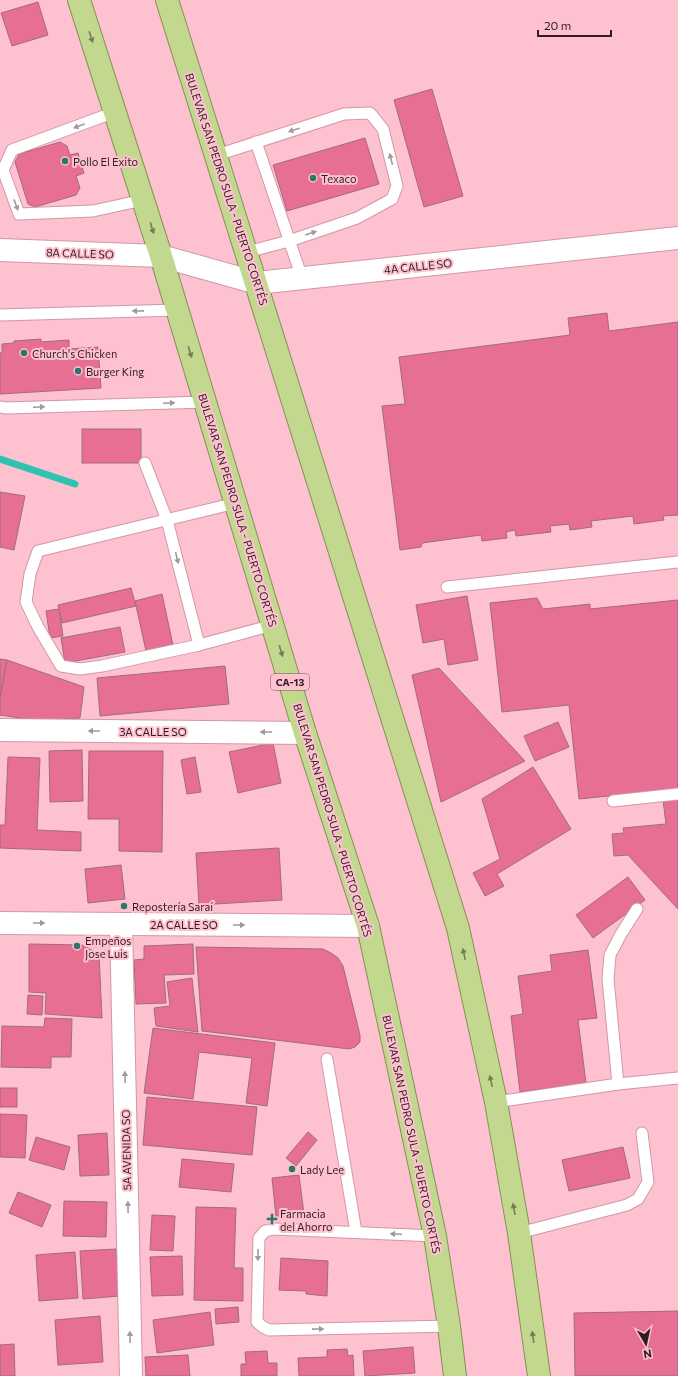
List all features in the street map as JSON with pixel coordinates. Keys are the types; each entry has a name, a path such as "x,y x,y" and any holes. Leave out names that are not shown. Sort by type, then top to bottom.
{"highway":[{"name":"BULEVAR SAN PEDRO SULA - PUERTO CORTÉS","path":"79,0 161,256 305,732 368,926 435,1236 455,1376"},
{"name":"BULEVAR SAN PEDRO SULA - PUERTO CORTÉS","path":"168,0 458,928 496,1102 518,1233 539,1376"}],"street":[{"name":"4A CALLE SO","path":"161,256 257,284 678,238"},
{"name":"8A CALLE SO","path":"0,250 161,256"},
{"name":"3A CALLE SO","path":"0,730 305,732"},
{"name":"2A CALLE SO","path":"0,923 368,926"},
{"name":"5A AVENIDA SO","path":"122,924 131,1376"}],"lane":[{"path":"115,112 12,150 3,170 19,214 94,211 143,200"},
{"path":"217,155 344,114 370,113 383,129 397,186 392,199 357,218 289,241 247,252"},
{"path":"256,142 302,278"},
{"path":"0,315 177,310"},
{"path":"0,407 206,402"},
{"path":"145,463 167,520 199,645"},
{"path":"236,503 38,551 30,574 26,602 38,627 61,666 80,669 102,666 199,645 273,625"},
{"path":"447,587 678,562"},
{"path":"613,801 678,794"},
{"path":"618,1084 608,980 610,955 637,909"},
{"path":"327,1059 356,1232"},
{"path":"496,1102 618,1084 678,1078"},
{"path":"518,1233 627,1205 638,1198 648,1182 642,1133"},
{"path":"435,1236 274,1229 265,1231 259,1238 257,1322 269,1330 449,1326"}],"building":[{"path":"38,2 48,35 12,46 1,13"},
{"path":"432,89 463,196 424,207 394,100"},
{"path":"365,138 379,184 287,211 273,165"},
{"path":"60,142 67,146 70,155 78,153 84,173 76,176 80,188 76,195 35,207 28,204 15,162 19,154"},
{"path":"607,313 609,331 678,322 678,515 663,516 664,520 634,524 633,516 591,521 592,527 570,530 569,524 550,526 551,532 516,536 515,530 506,532 507,538 482,541 481,535 422,543 421,547 400,550 382,406 405,404 399,357 570,335 568,318"},
{"path":"41,339 41,342 69,340 69,349 98,347 101,388 0,394 0,353 2,353 2,344 14,343 14,341"},
{"path":"82,429 141,429 141,463 82,463"},
{"path":"0,492 25,496 14,550 0,547"},
{"path":"131,588 136,606 62,623 58,605"},
{"path":"162,594 173,645 146,651 135,601"},
{"path":"467,596 478,660 448,665 444,639 423,643 416,605"},
{"path":"537,598 543,609 590,604 590,609 678,600 678,789 579,799 569,705 502,712 490,603"},
{"path":"59,609 63,636 50,638 46,611"},
{"path":"120,627 125,652 65,663 61,638"},
{"path":"0,659 7,660 0,699"},
{"path":"7,660 84,687 80,718 40,721 0,715 0,699"},
{"path":"225,666 229,704 100,716 97,678"},
{"path":"439,668 525,761 441,802 412,675"},
{"path":"558,722 569,747 535,761 524,736"},
{"path":"273,743 281,783 238,793 229,752"},
{"path":"82,750 83,801 50,802 49,751"},
{"path":"89,751 163,751 162,852 119,851 119,819 88,819"},
{"path":"8,757 40,758 37,830 81,832 81,851 0,848 0,825 5,825"},
{"path":"195,757 201,792 187,794 181,760"},
{"path":"533,767 571,829 497,874 504,886 485,896 473,873 500,859 482,799"},
{"path":"678,799 678,909 628,855 614,856 612,834 624,833 623,828 666,824 663,800"},
{"path":"279,848 282,900 199,905 196,853"},
{"path":"121,865 125,899 88,903 85,869"},
{"path":"628,877 645,900 593,938 576,915"},
{"path":"29,944 82,945 99,954 102,1018 45,1014 46,993 29,992"},
{"path":"193,944 194,974 164,975 166,1003 136,1004 134,960 144,959 144,946"},
{"path":"196,947 323,949 331,953 338,958 343,966 360,1035 360,1042 355,1047 349,1049 202,1031"},
{"path":"588,950 597,1018 578,1020 586,1083 520,1092 511,1016 523,1014 518,976 552,971 550,955"},
{"path":"192,978 198,1032 156,1026 154,1008 170,1006 167,982"},
{"path":"28,995 43,996 42,1015 27,1014"},
{"path":"45,1018 72,1019 71,1057 51,1057 51,1068 1,1067 2,1026 44,1027"},
{"path":"153,1028 275,1043 267,1106 246,1103 252,1058 199,1052 193,1099 144,1093"},
{"path":"0,1088 17,1088 17,1107 0,1107"},
{"path":"147,1097 257,1107 252,1155 143,1145"},
{"path":"0,1114 27,1115 25,1158 0,1157"},
{"path":"308,1132 317,1140 296,1166 286,1158"},
{"path":"107,1133 109,1175 80,1176 78,1135"},
{"path":"36,1137 70,1147 64,1170 29,1160"},
{"path":"623,1147 630,1178 569,1191 562,1160"},
{"path":"182,1159 234,1164 231,1192 179,1187"},
{"path":"299,1175 304,1214 276,1217 272,1178"},
{"path":"18,1192 51,1205 42,1227 9,1213"},
{"path":"64,1201 107,1202 106,1237 63,1236"},
{"path":"196,1207 236,1208 234,1268 243,1268 243,1301 194,1300"},
{"path":"152,1215 175,1216 173,1251 150,1250"},
{"path":"116,1249 120,1296 83,1299 80,1251"},
{"path":"75,1252 78,1298 39,1301 36,1255"},
{"path":"182,1256 183,1295 152,1296 150,1257"},
{"path":"281,1258 328,1261 327,1296 306,1294 306,1291 279,1290"},
{"path":"238,1307 239,1322 216,1324 215,1309"},
{"path":"678,1311 678,1376 575,1376 574,1313"},
{"path":"210,1312 214,1345 157,1353 153,1320"},
{"path":"100,1316 103,1362 58,1365 55,1320"},
{"path":"14,1344 15,1376 0,1376 0,1345"},
{"path":"413,1347 415,1373 365,1376 363,1351"},
{"path":"347,1349 348,1356 353,1355 354,1376 299,1376 298,1358 327,1357 327,1350"},
{"path":"267,1351 268,1363 277,1363 277,1376 241,1376 241,1364 246,1364 245,1352"},
{"path":"188,1355 190,1376 146,1376 145,1357"}],"waterway":[{"path":"0,459 75,484"}],"place":[{"name":"Pollo El Exito","path":"65,161"},
{"name":"Texaco","path":"313,178"},
{"name":"Church's Chicken","path":"24,353"},
{"name":"Burger King","path":"78,371"},
{"name":"Repostería Saraí","path":"124,906"},
{"name":"Empeños Jose Luis","path":"77,946"},
{"name":"Lady Lee","path":"292,1169"},
{"name":"Farmacia del Ahorro","path":"272,1219"}]}
